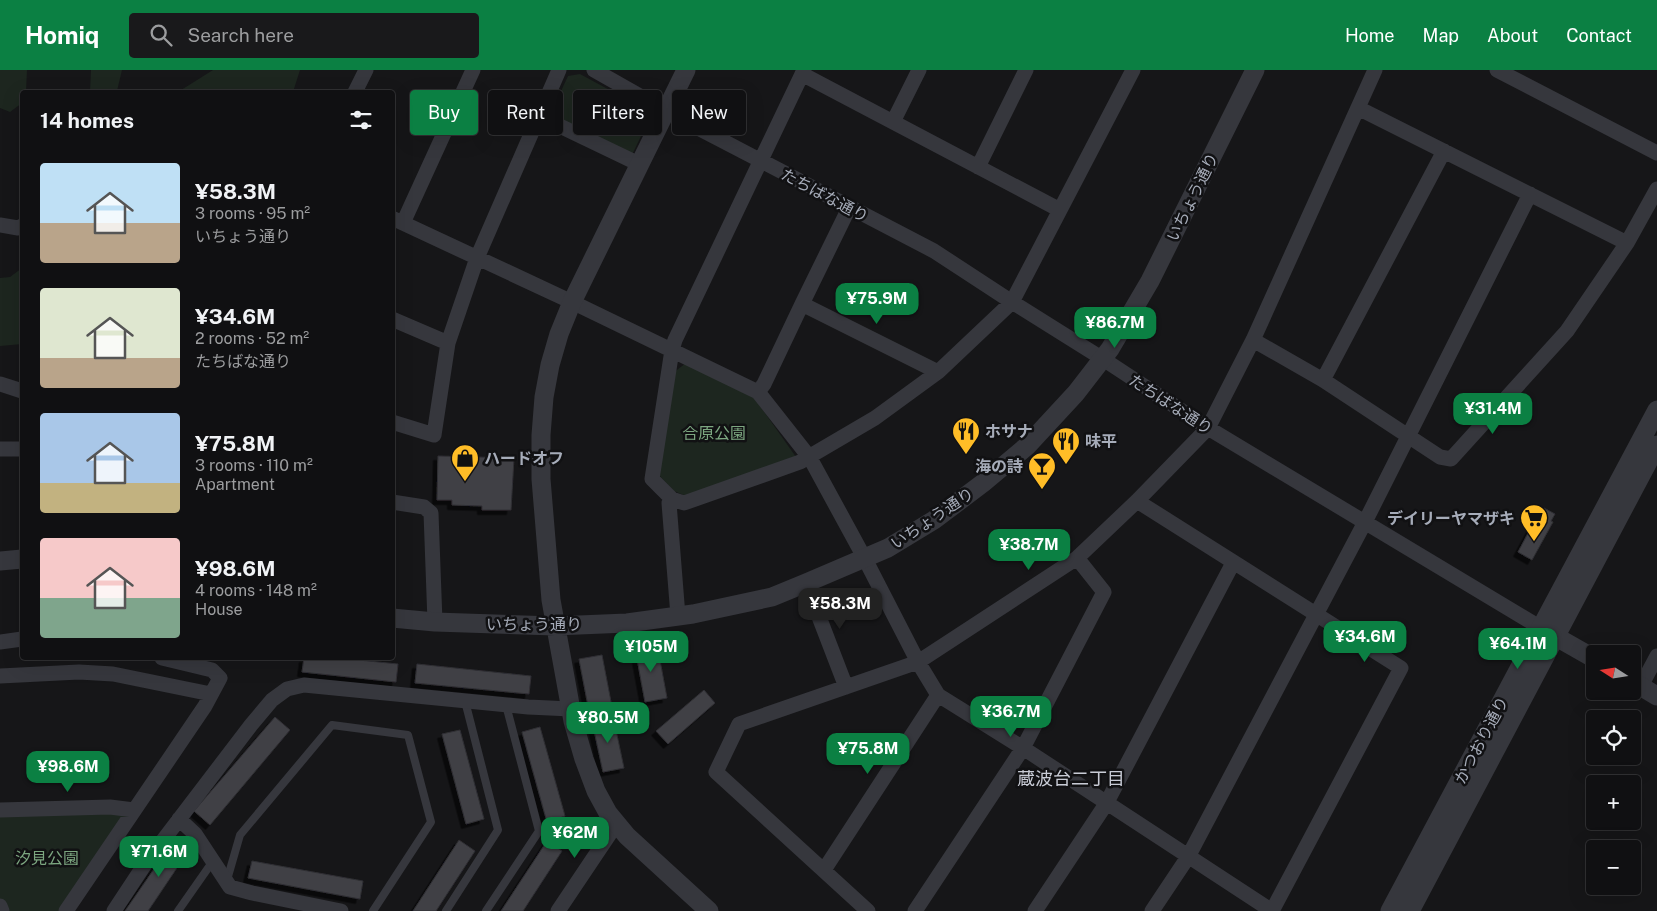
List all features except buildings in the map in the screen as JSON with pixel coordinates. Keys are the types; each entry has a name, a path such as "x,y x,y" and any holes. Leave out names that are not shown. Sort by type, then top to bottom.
{"street":[{"path":"356,90 366,70"},
{"path":"473,70 398,220 758,392 810,458 918,662 938,695 1023,748 1272,911 1402,668 1233,563 1137,500"},
{"path":"550,90 559,70"},
{"name":"たちばな通り","path":"594,70 666,112 934,252 1208,428 1586,654"},
{"path":"686,70 572,302 559,334 550,365 544,397 541,435 541,479 551,600 555,626 571,709 584,759 596,791 608,813 628,836 710,911"},
{"path":"893,122 919,70"},
{"path":"978,167 1026,70"},
{"path":"1060,210 803,72 675,340 652,479 672,499 684,503 810,458 875,418 938,372 1012,302 1060,210 1133,70"},
{"name":"いちょう通り","path":"395,618 435,622 555,626 627,623 693,614 772,597 865,559 888,548 934,520 983,483 1027,446 1076,393 1115,341 1150,281 1255,70"},
{"path":"868,911 716,772 740,724 918,662 1077,558 1208,428 1253,340 1375,70"},
{"path":"1497,70 1657,153"},
{"path":"1358,108 1627,243"},
{"path":"563,128 639,164"},
{"path":"395,423 434,436 448,343 477,258 531,135"},
{"path":"1323,380 1444,151"},
{"path":"1253,340 1323,380 1440,457 1451,459 1567,331 1627,243 1657,189"},
{"path":"1152,911 1188,856 1365,522 1530,194"},
{"path":"758,392 764,384 849,208"},
{"path":"0,225 20,227"},
{"path":"802,304 938,372"},
{"path":"395,320 448,343"},
{"path":"0,384 20,390"},
{"name":"かつおり通り","path":"1410,911 1657,410"},
{"name":"かつおり通り","path":"1390,911 1657,444"},
{"path":"0,449 20,449"},
{"path":"672,499 669,503 678,616"},
{"path":"395,502 424,507 431,513 435,622"},
{"path":"915,911 1023,748 1104,592 1077,558"},
{"path":"0,561 20,559"},
{"path":"1035,911 1106,804 1233,563"},
{"path":"806,583 846,687"},
{"path":"0,642 20,639"},
{"path":"1641,678 1657,656"},
{"path":"66,911 205,706 220,678 212,670 170,660"},
{"path":"0,676 79,672 113,674 211,694"},
{"path":"114,911 145,864 257,718 272,700 287,689 304,684 506,705 571,709"},
{"path":"1641,686 1657,696"},
{"path":"824,870 938,695"},
{"path":"0,810 110,807 134,810"},
{"path":"179,819 195,834 230,887 298,907 341,911"},
{"path":"558,911 617,823"},
{"path":"0,906 2,911"}],"lane":[{"path":"446,911 498,830 465,701"},
{"path":"486,911 539,831 506,705"},
{"path":"226,881 240,835 332,725 408,735 431,822 373,911"},
{"path":"178,911 213,861"}],"green space":[{"path":"0,70 27,70 26,90 20,90 20,104 10,112 0,108"},
{"path":"91,70 122,70 117,90 90,90"},
{"path":"213,70 300,70 294,90 181,90"},
{"path":"580,74 610,90 573,90 573,129 563,124 562,90 568,76"},
{"path":"586,135 642,135 631,157"},
{"path":"20,270 20,344 0,346 0,278 10,277"},
{"name":"合原公園","path":"686,363 753,396 796,457 686,496 674,491 657,473 673,373"},
{"name":"汐見公園","path":"134,810 66,911 5,911 0,900 0,812"}],"place":[{"name":"ホサナ","path":"966,455"},
{"name":"味平","path":"1066,465"},
{"name":"ハードオフ","path":"465,482"},
{"name":"海の詩","path":"1042,490"},
{"name":"デイリーヤマザキ","path":"1534,542"}],"district":[{"name":"蔵波台二丁目","path":"1071,779"}]}
